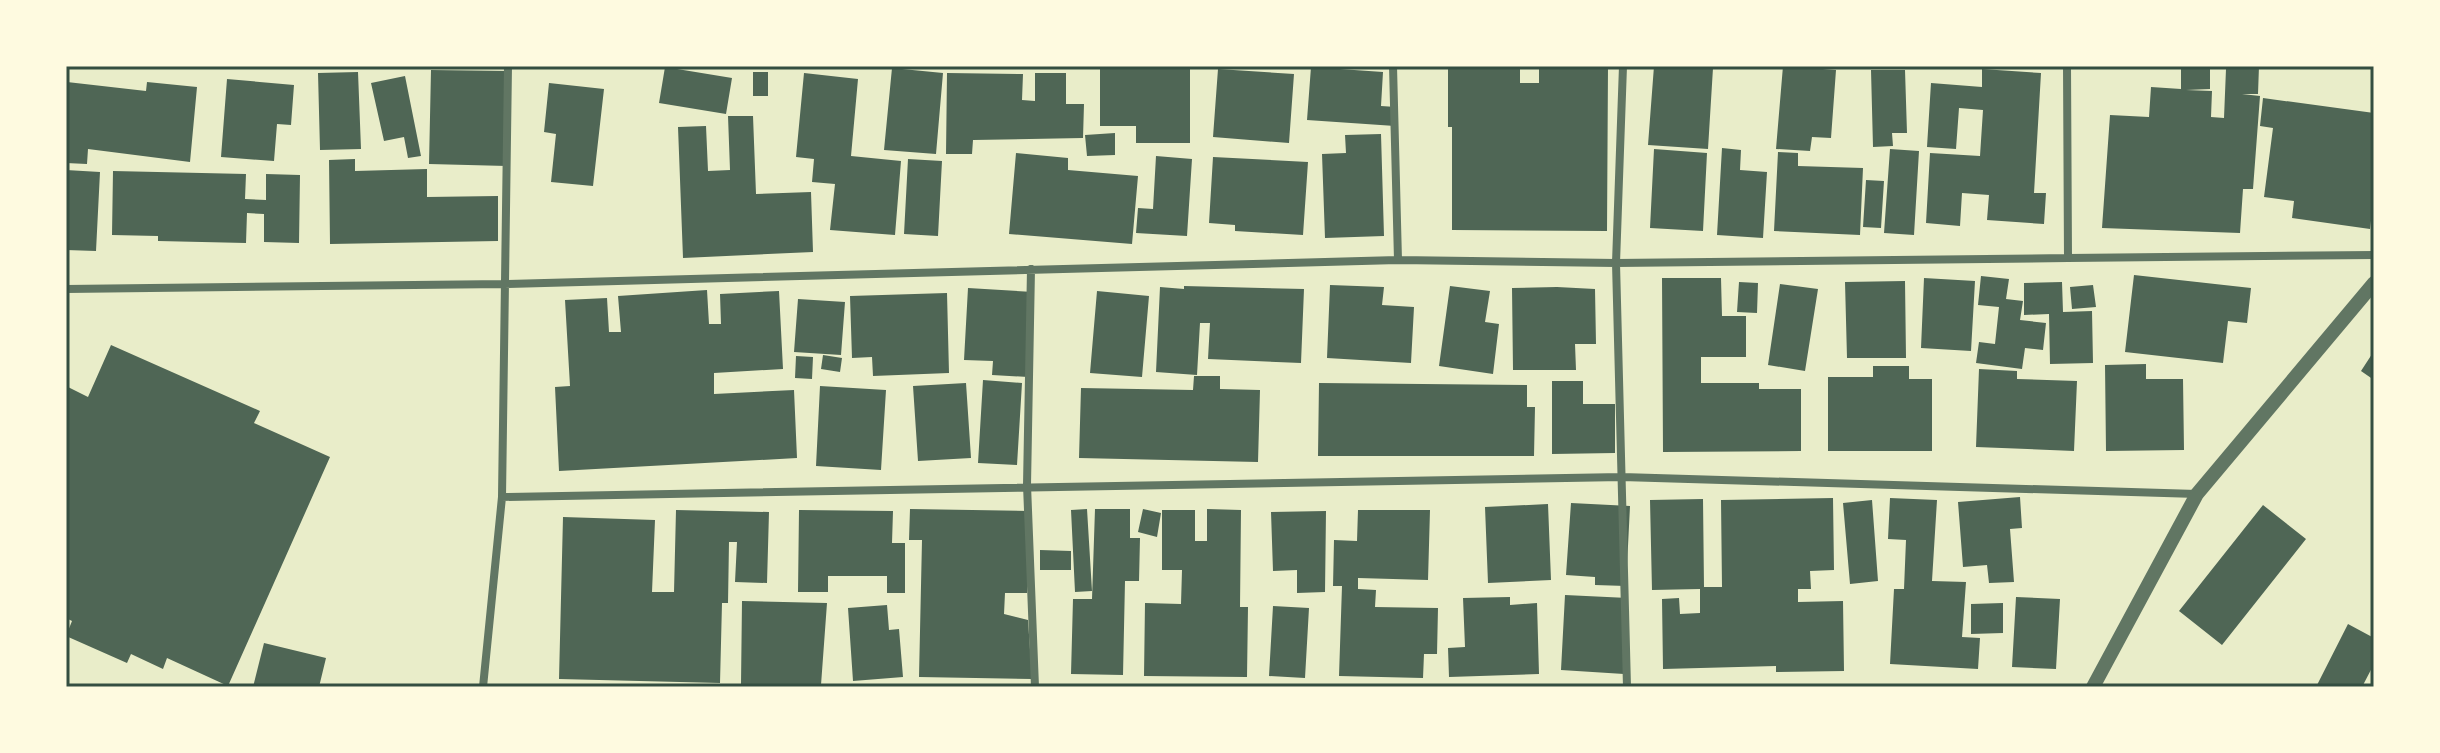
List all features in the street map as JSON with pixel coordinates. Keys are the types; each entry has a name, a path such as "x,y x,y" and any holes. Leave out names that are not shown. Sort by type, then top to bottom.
{"street":[{"path":"483,687 502,497 508,66"},
{"path":"1393,66 1398,260"},
{"path":"1623,66 1616,263 1627,687"},
{"path":"2067,66 2068,258"},
{"path":"66,289 505,284 1398,260 1616,263 2374,255"},
{"path":"1031,269 1027,485 1035,687"},
{"path":"2093,687 2197,494 2374,283"},
{"path":"502,497 1027,485 1622,477 2197,494"}],"building":[{"path":"1190,66 1190,143 1136,143 1136,126 1100,126 1100,67"},
{"path":"1448,66 1520,66 1520,83 1539,83 1539,66 1608,66 1607,231 1452,230 1452,127 1448,127"},
{"path":"1654,66 1713,68 1708,149 1648,145"},
{"path":"1783,66 1836,70 1831,138 1812,137 1810,151 1776,149"},
{"path":"2181,66 2259,66 2258,94 2242,94 2260,96 2253,189 2243,189 2240,233 2102,228 2110,115 2149,117 2151,87 2181,89","holes":["2210,69 2226,69 2224,118 2211,117 2212,91 2186,90 2210,89"]},
{"path":"665,67 732,78 726,114 659,103"},
{"path":"1311,67 1383,72 1381,106 1396,107 1395,126 1307,120"},
{"path":"892,68 943,73 936,154 884,150"},
{"path":"1218,69 1294,74 1289,143 1213,137"},
{"path":"1982,69 2041,73 2034,193 2046,193 2044,224 1987,220 1989,195 1962,193 1960,226 1926,223 1930,153 1980,156 1983,110 1959,108 1956,149 1927,147 1931,83 1982,87"},
{"path":"431,70 508,71 507,166 429,164"},
{"path":"1871,70 1905,70 1907,133 1892,133 1893,146 1873,147"},
{"path":"358,72 361,149 320,150 318,73"},
{"path":"753,72 768,72 768,96 753,96"},
{"path":"804,73 858,79 851,156 901,161 895,235 830,230 835,184 812,182 814,159 796,157"},
{"path":"947,73 1023,74 1022,100 1035,101 1035,73 1066,73 1066,104 1084,104 1083,138 973,140 972,154 946,154"},
{"path":"405,76 421,156 408,158 404,137 384,141 371,83"},
{"path":"227,79 294,85 291,125 277,124 274,161 221,157"},
{"path":"67,82 146,91 147,82 197,87 190,162 88,149 87,164 66,163"},
{"path":"549,83 604,89 593,186 551,182 556,134 544,132"},
{"path":"2263,98 2374,113 2374,196 2370,229 2292,218 2294,201 2264,197 2273,128 2260,126"},
{"path":"728,116 753,116 756,194 811,192 813,252 683,258 678,127 706,126 708,171 730,170"},
{"path":"1115,133 1115,155 1087,156 1085,135"},
{"path":"1381,134 1384,236 1325,238 1322,154 1346,153 1345,135"},
{"path":"1722,148 1741,150 1740,170 1767,172 1763,238 1717,235"},
{"path":"1654,149 1707,153 1703,231 1650,228"},
{"path":"1890,149 1919,151 1914,235 1884,233"},
{"path":"1778,152 1798,153 1798,166 1863,168 1860,235 1774,231"},
{"path":"1016,153 1068,158 1068,170 1138,176 1132,244 1009,234"},
{"path":"1156,156 1192,159 1187,236 1136,233 1138,208 1153,209"},
{"path":"1213,157 1308,162 1303,235 1235,231 1235,225 1209,223"},
{"path":"355,159 355,171 427,169 427,197 498,196 498,241 330,244 329,160"},
{"path":"908,159 942,161 938,236 904,234"},
{"path":"66,170 100,172 96,251 66,250"},
{"path":"113,171 246,174 245,199 266,200 266,174 300,175 299,243 264,242 264,214 247,213 246,243 158,241 158,236 112,235"},
{"path":"1866,180 1884,181 1881,228 1863,227"},
{"path":"2134,275 2251,288 2247,323 2228,321 2223,363 2125,352"},
{"path":"1981,276 2009,279 2006,299 2023,301 2020,320 2046,323 2043,350 2025,348 2022,369 1976,363 1979,342 1995,344 1999,307 1978,305"},
{"path":"1662,278 1721,278 1722,316 1746,316 1746,357 1701,357 1701,383 1759,383 1759,389 1801,389 1801,451 1663,452"},
{"path":"1924,278 1975,281 1971,351 1921,348"},
{"path":"1905,281 1906,358 1847,358 1845,282"},
{"path":"1739,282 1758,283 1757,313 1737,312"},
{"path":"2062,282 2063,312 2092,311 2093,363 2050,364 2049,314 2024,315 2024,283"},
{"path":"1780,284 1818,289 1805,371 1768,365"},
{"path":"1330,285 1384,287 1382,305 1414,307 1411,363 1327,358"},
{"path":"2093,285 2096,307 2072,309 2070,287"},
{"path":"1184,286 1304,289 1301,363 1208,359 1210,323 1200,323 1197,375 1156,372 1160,287 1184,289"},
{"path":"1450,286 1490,291 1485,322 1499,324 1493,374 1439,366"},
{"path":"968,288 1033,292 1028,377 992,375 993,361 964,360"},
{"path":"1512,288 1595,289 1596,344 1575,344 1576,370 1513,370"},
{"path":"707,290 709,324 721,324 720,294 779,291 783,369 714,373 714,394 794,390 797,458 559,471 555,387 570,386 565,300 607,298 609,332 621,332 618,296"},
{"path":"1097,291 1149,296 1142,377 1090,373"},
{"path":"947,293 949,373 873,376 872,357 852,358 850,296"},
{"path":"798,299 845,302 841,355 794,352"},
{"path":"111,345 260,411 254,423 330,457 228,686 167,658 163,669 131,654 127,663 66,636 72,621 66,618 66,386 88,397"},
{"path":"2374,351 2374,380 2361,371"},
{"path":"823,355 842,358 840,372 821,369"},
{"path":"796,356 813,357 812,379 795,378"},
{"path":"2146,364 2146,379 2183,379 2184,450 2106,451 2105,365"},
{"path":"1873,366 1909,366 1909,379 1932,379 1932,451 1828,451 1828,377 1873,377"},
{"path":"1979,369 2017,371 2017,379 2077,381 2074,451 1976,447"},
{"path":"1194,376 1220,376 1220,389 1260,390 1258,462 1079,458 1081,388 1193,390"},
{"path":"983,380 1022,383 1017,465 978,463"},
{"path":"1552,381 1583,381 1583,404 1615,404 1615,453 1552,454"},
{"path":"966,383 971,458 918,461 913,386"},
{"path":"1319,383 1527,385 1527,407 1535,407 1534,456 1318,456"},
{"path":"820,386 886,390 881,470 816,466"},
{"path":"2020,497 2022,528 2010,529 2014,582 1989,583 1987,565 1963,567 1958,502"},
{"path":"1833,498 1834,570 1810,571 1811,589 1798,589 1798,602 1843,601 1844,671 1776,672 1776,666 1663,669 1662,599 1679,598 1680,614 1700,613 1700,589 1652,590 1650,500 1703,499 1704,587 1722,587 1721,500"},
{"path":"1890,498 1937,500 1932,581 1966,582 1962,637 1980,638 1978,669 1890,664 1894,589 1904,589 1906,540 1888,539"},
{"path":"1872,500 1878,581 1850,584 1843,503"},
{"path":"1571,503 1630,506 1626,586 1595,585 1595,577 1566,575"},
{"path":"1548,504 1551,580 1488,583 1485,507"},
{"path":"2263,505 2306,539 2222,645 2179,611"},
{"path":"910,509 1029,511 1027,593 1005,593 1004,614 1028,620 1032,679 919,677 922,540 909,540"},
{"path":"1087,509 1092,591 1075,592 1071,510"},
{"path":"1095,509 1130,509 1130,538 1140,538 1139,581 1125,581 1123,675 1071,674 1073,599 1092,599"},
{"path":"1143,509 1161,513 1157,537 1138,532"},
{"path":"1207,509 1241,510 1240,607 1248,607 1247,677 1144,676 1145,603 1181,604 1182,570 1162,570 1162,510 1195,510 1195,541 1207,541"},
{"path":"676,510 769,512 767,583 735,582 737,542 729,542 728,603 722,603 720,683 559,679 563,517 655,520 652,592 674,592"},
{"path":"799,510 893,511 892,543 905,543 905,593 887,593 887,576 828,576 828,592 798,592"},
{"path":"1358,510 1430,510 1428,580 1358,578 1358,589 1376,590 1375,607 1438,608 1437,654 1424,654 1423,678 1339,676 1342,586 1333,586 1334,540 1357,541"},
{"path":"1326,511 1325,592 1297,593 1297,570 1273,571 1271,512"},
{"path":"1040,550 1071,551 1071,570 1040,570"},
{"path":"1565,595 1628,598 1624,674 1561,670"},
{"path":"1510,597 1510,605 1537,603 1539,674 1449,677 1448,648 1465,647 1463,598"},
{"path":"2016,597 2060,599 2056,669 2012,667"},
{"path":"742,601 827,603 821,685 741,684"},
{"path":"2003,603 2003,633 1971,634 1971,604"},
{"path":"887,605 889,630 899,629 903,677 853,681 848,608"},
{"path":"1273,606 1309,608 1305,678 1269,676"},
{"path":"2348,624 2374,638 2374,664 2362,687 2316,687"},
{"path":"264,643 326,658 319,687 253,687"}]}
